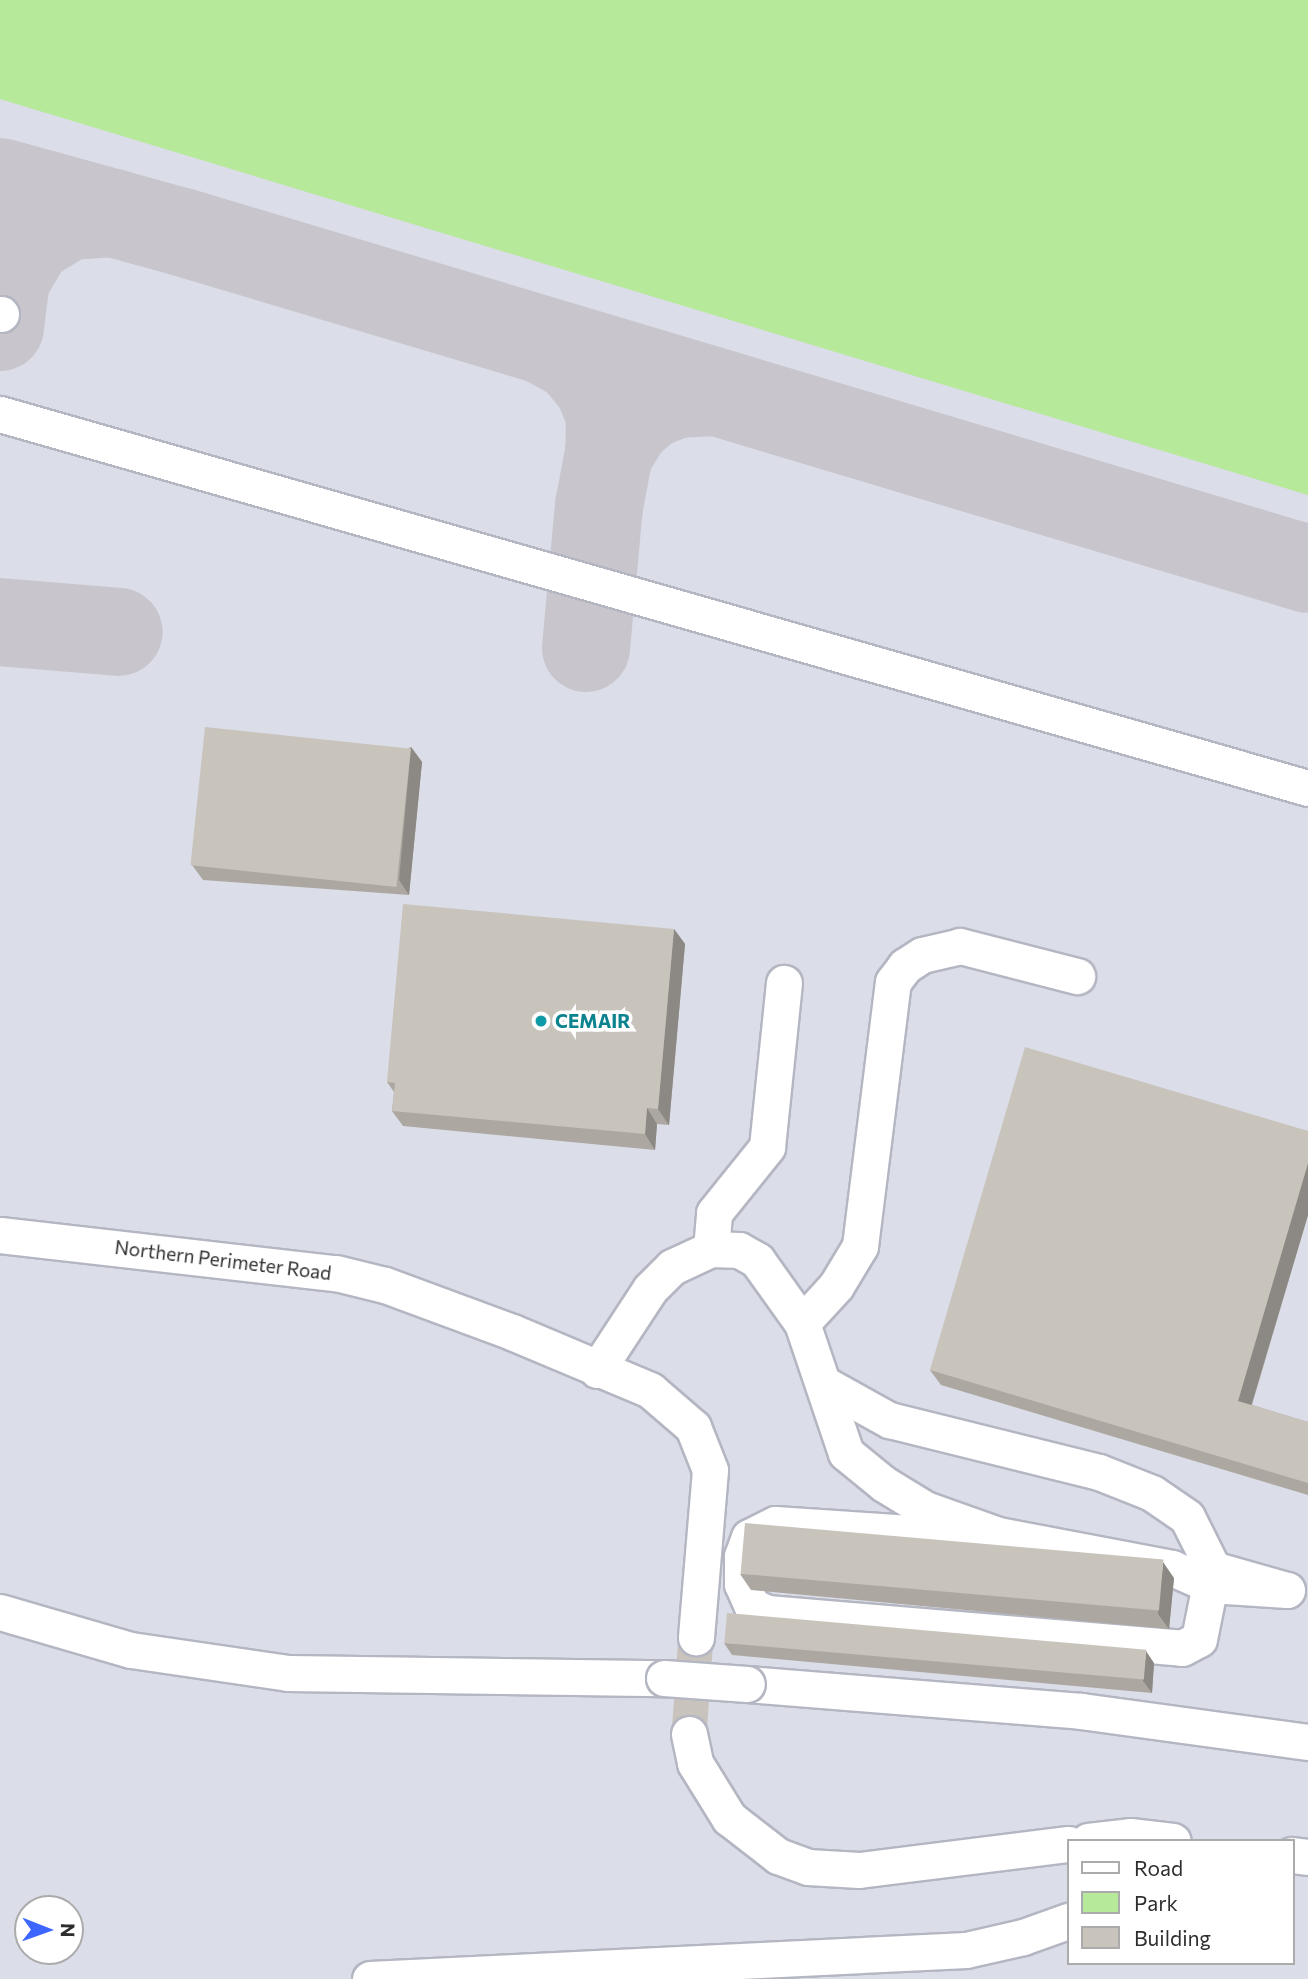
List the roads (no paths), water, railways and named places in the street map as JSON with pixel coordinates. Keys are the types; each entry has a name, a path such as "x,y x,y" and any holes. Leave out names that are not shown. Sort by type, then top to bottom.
{"lane":[{"path":"0,414 1308,788"},
{"path":"803,1323 836,1286 860,1246 893,982 905,966 922,955 960,946 1077,976"},
{"path":"712,1250 714,1213 767,1147 784,983"},
{"name":"Northern Perimeter Road","path":"0,1235 336,1273 385,1285 499,1327 650,1390 678,1411 704,1445 709,1493 696,1637"},
{"path":"597,1370 650,1289 672,1267 712,1250 739,1250 757,1260 803,1323 846,1453 884,1484 925,1509 998,1535 1297,1592"},
{"path":"824,1384 889,1420 1099,1472 1153,1493 1187,1517 1212,1577 1199,1639 1182,1648 767,1613 752,1606 742,1584 742,1556 749,1537 775,1524 950,1537 998,1535"},
{"path":"0,1612 131,1650 288,1673 664,1678 1081,1711 1308,1742"},
{"path":"689,1734 695,1763 729,1818 778,1856 808,1867 859,1870 1066,1844"},
{"path":"1105,1839 1130,1836 1156,1839"},
{"path":"370,1979 966,1950 1066,1922"}],"tunnel":[{"path":"689,1734 696,1637"}],"place":[{"name":"CEMAIR","path":"541,1021"}]}
